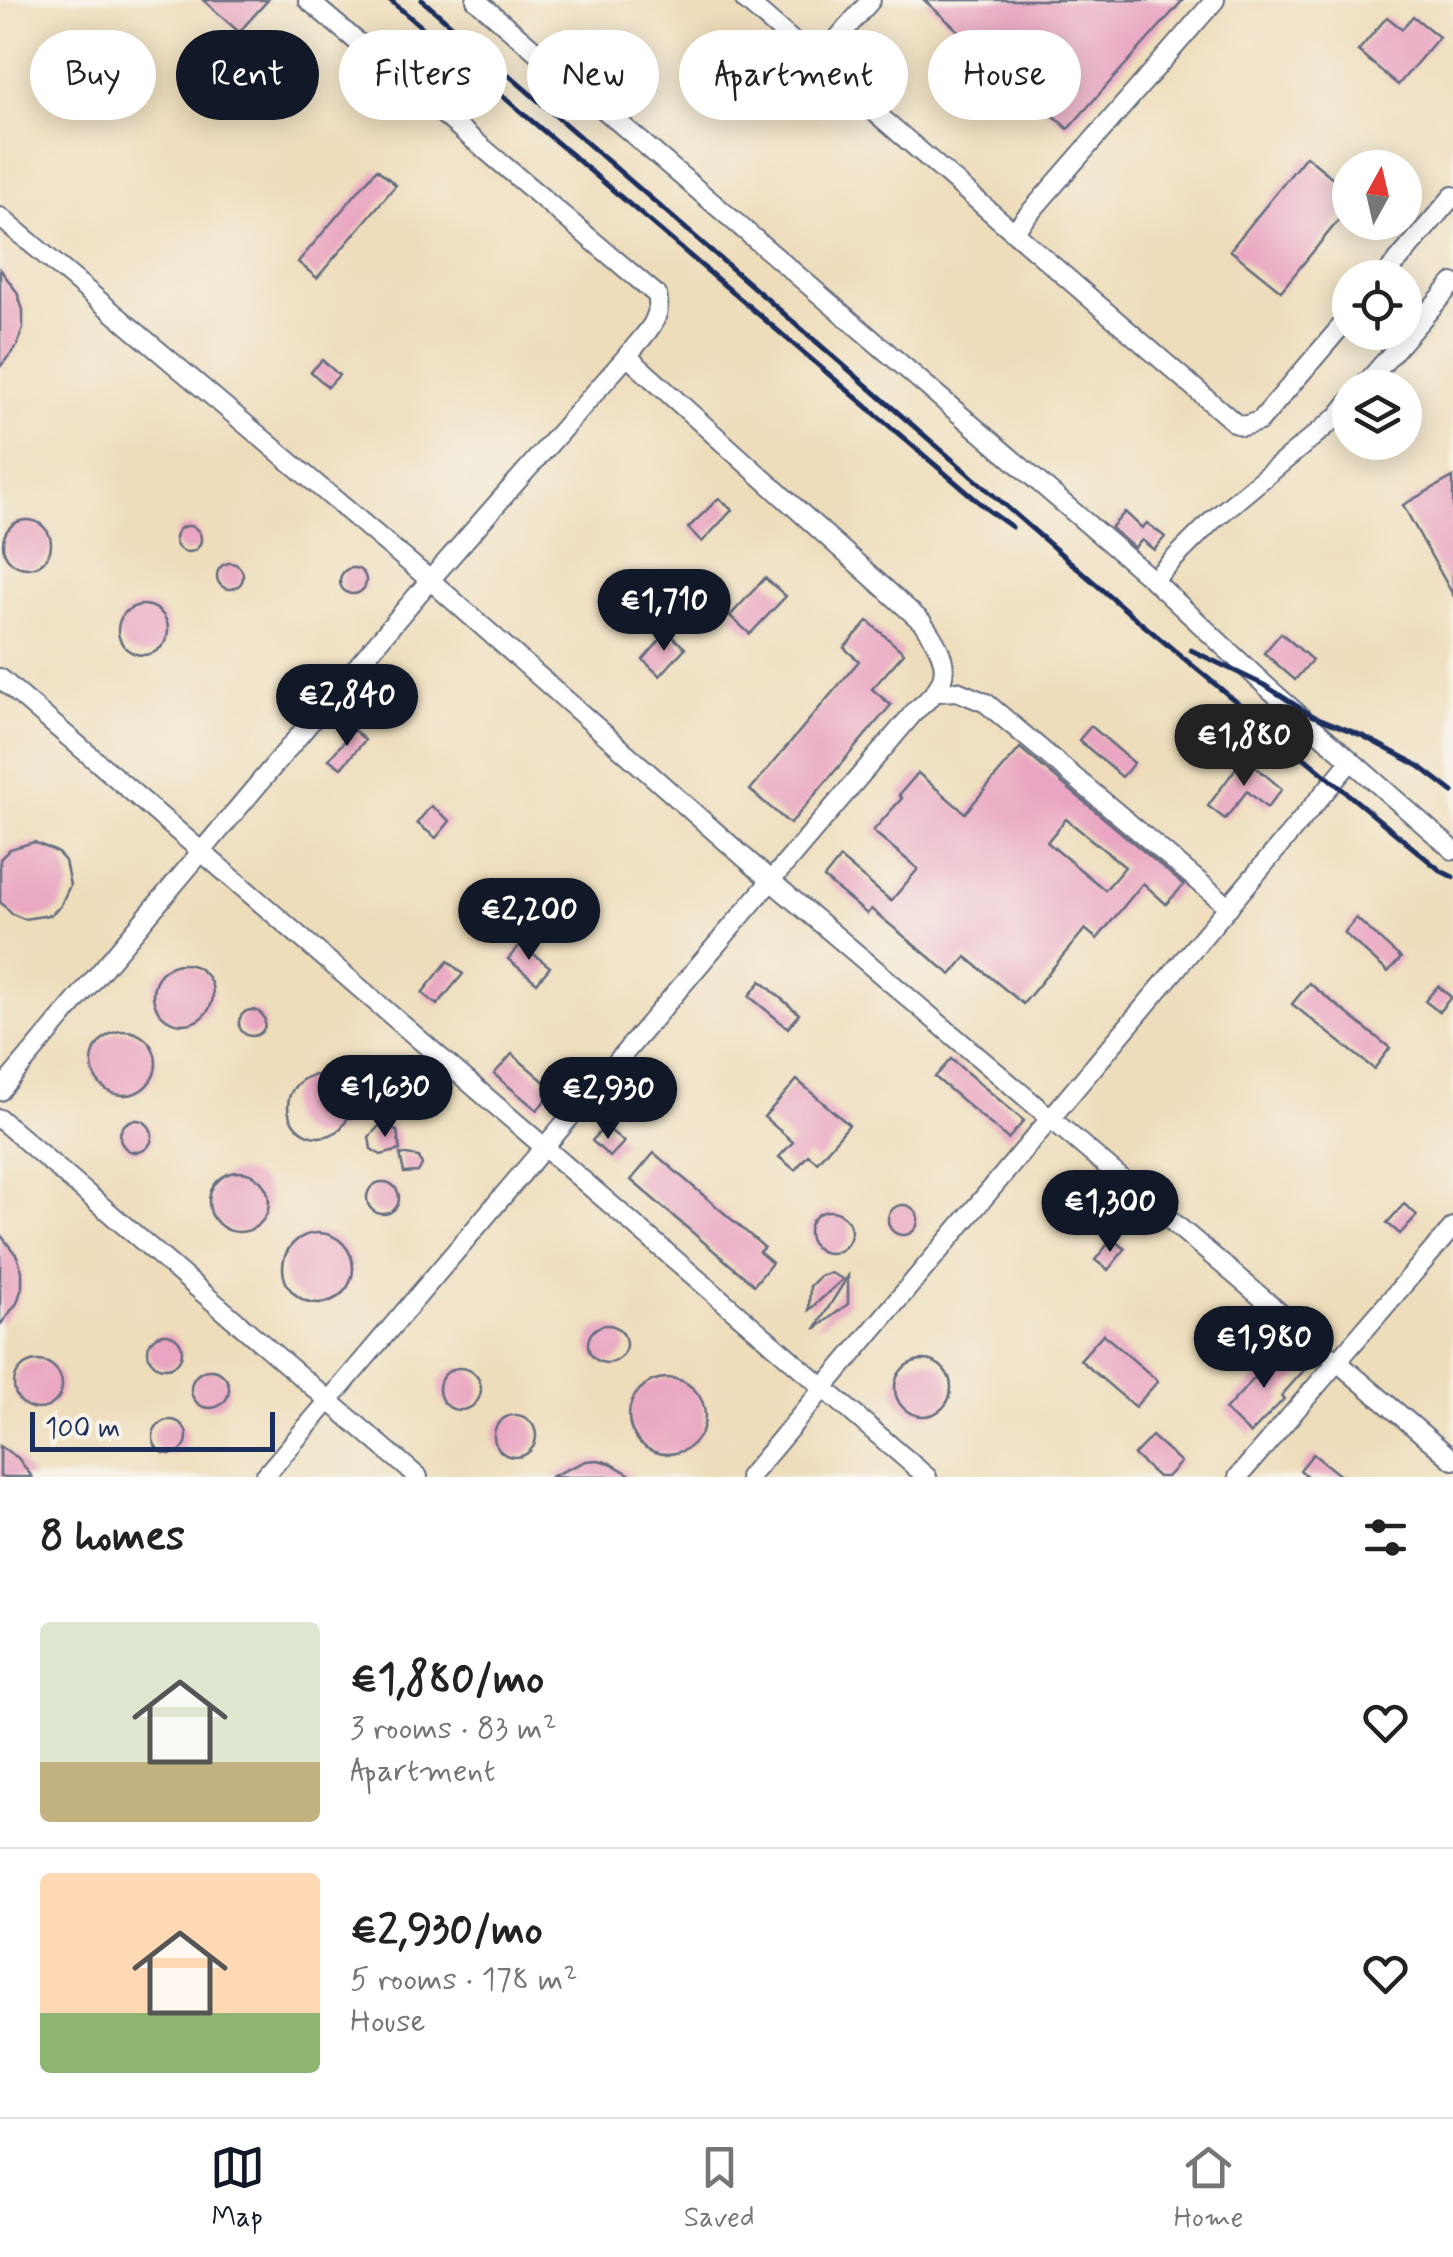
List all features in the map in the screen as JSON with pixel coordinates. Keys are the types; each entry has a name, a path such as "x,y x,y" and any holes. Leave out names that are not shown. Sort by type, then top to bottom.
{"lane":[{"path":"0,1092 430,580 626,356 656,320 660,306 657,294 308,0"},
{"path":"476,0 1154,580 1350,762 1453,850"},
{"path":"745,0 780,30"},
{"path":"845,30 871,0"},
{"path":"1014,231 1215,0"},
{"path":"885,120 1227,418 1243,426 1260,421 1332,337"},
{"path":"1398,260 1453,196"},
{"path":"0,218 430,580 771,881 1453,1460"},
{"path":"1378,370 1453,283"},
{"path":"626,356 922,622 940,646 945,669 939,692"},
{"path":"1154,580 1213,520 1332,421"},
{"path":"0,678 927,1477"},
{"path":"264,1477 916,710 939,692 957,691 986,703 1229,907"},
{"path":"749,1477 1350,762"},
{"path":"0,1119 418,1477"},
{"path":"1238,1477 1453,1227"}],"building":[{"path":"203,0 268,0 237,30"},
{"path":"924,0 1183,0 1081,114 1081,30 957,30"},
{"path":"1413,16 1439,37 1398,85 1358,51 1387,17 1402,29"},
{"path":"1058,120 1076,120 1068,129"},
{"path":"1306,156 1332,177 1332,228 1281,291 1230,250"},
{"path":"377,169 396,185 317,278 298,262"},
{"path":"0,269 17,292 23,328 17,346 0,367"},
{"path":"322,360 339,375 328,387 311,372"},
{"path":"1453,477 1453,595 1403,505"},
{"path":"719,498 732,510 702,542 688,528"},
{"path":"1125,512 1142,528 1147,523 1165,537 1154,550 1142,540 1134,548 1111,528"},
{"path":"27,520 44,527 51,544 44,561 27,568 10,561 3,544 10,527"},
{"path":"188,526 197,530 201,539 197,548 188,552 179,548 175,539 179,530"},
{"path":"230,563 239,567 243,576 239,585 230,589 221,585 217,576 221,567"},
{"path":"353,568 362,572 366,581 362,590 353,594 344,590 340,581 344,572"},
{"path":"765,578 786,596 750,634 730,616"},
{"path":"143,605 161,612 168,630 161,648 143,655 125,648 118,630 125,612"},
{"path":"868,621 904,653 872,689 891,705 790,824 750,790 859,661 844,648"},
{"path":"667,632 685,648 660,676 643,660"},
{"path":"1281,633 1312,660 1295,680 1264,653"},
{"path":"1091,726 1134,763 1122,777 1079,740"},
{"path":"354,730 365,740 341,768 329,759"},
{"path":"1020,748 1184,885 1166,904 1143,883 1097,939 1085,929 1023,1004 966,957 951,975 871,909 867,914 824,878 840,858 891,901 918,869 873,831 918,773 965,813","holes":["1066,819 1125,867 1105,890 1047,842"]},
{"path":"1244,757 1282,789 1267,808 1247,791 1225,819 1208,806"},
{"path":"431,806 450,821 436,838 417,823"},
{"path":"34,842 57,852 65,861 70,885 60,907 50,915 24,919 0,902 0,859 10,849"},
{"path":"1356,918 1401,958 1388,972 1344,933"},
{"path":"521,944 550,967 537,983 508,959"},
{"path":"448,961 463,974 437,1005 422,993"},
{"path":"183,964 204,973 213,994 204,1015 183,1024 162,1015 153,994 162,973"},
{"path":"761,981 799,1014 788,1028 749,996"},
{"path":"1309,983 1390,1048 1374,1069 1292,1004"},
{"path":"1438,986 1451,997 1439,1012 1425,1001"},
{"path":"252,1010 261,1014 265,1023 261,1032 252,1036 243,1032 239,1023 243,1014"},
{"path":"124,1031 147,1040 156,1063 147,1086 124,1095 101,1086 92,1063 101,1040"},
{"path":"512,1054 554,1090 537,1110 494,1074"},
{"path":"951,1059 1024,1121 1008,1139 935,1077"},
{"path":"319,1075 341,1084 350,1106 341,1128 319,1137 297,1128 288,1106 297,1084"},
{"path":"797,1080 849,1125 817,1162 808,1155 795,1170 779,1157 793,1142 764,1117"},
{"path":"136,1120 148,1124 152,1136 148,1148 136,1152 124,1148 120,1136 124,1124"},
{"path":"381,1124 397,1131 400,1150 381,1155 371,1149 369,1137"},
{"path":"605,1126 624,1142 610,1157 592,1141"},
{"path":"654,1153 764,1247 759,1252 772,1263 754,1285 631,1180"},
{"path":"400,1154 419,1157 422,1165 418,1172 404,1173"},
{"path":"239,1172 260,1181 269,1202 260,1223 239,1232 218,1223 209,1202 218,1181"},
{"path":"383,1182 394,1187 399,1198 394,1209 383,1214 372,1209 367,1198 372,1187"},
{"path":"1404,1204 1417,1215 1400,1234 1387,1223"},
{"path":"903,1205 914,1209 918,1220 914,1231 903,1235 892,1231 888,1220 892,1209"},
{"path":"830,1211 845,1217 851,1232 845,1247 830,1253 815,1247 809,1232 815,1217"},
{"path":"318,1233 342,1244 353,1268 342,1292 318,1303 294,1292 283,1268 294,1244"},
{"path":"0,1234 17,1256 22,1287 17,1303 0,1325"},
{"path":"1112,1239 1125,1249 1108,1270 1095,1260"},
{"path":"831,1273 843,1279 809,1310 810,1286 820,1276"},
{"path":"848,1276 848,1304 815,1329"},
{"path":"607,1325 621,1330 626,1344 621,1358 607,1363 593,1358 588,1344 593,1330"},
{"path":"165,1334 177,1339 182,1351 177,1363 165,1368 153,1363 148,1351 153,1339"},
{"path":"1103,1334 1158,1381 1135,1407 1080,1360"},
{"path":"1261,1348 1284,1368 1293,1358 1306,1368 1281,1396 1284,1399 1250,1434 1225,1410 1261,1371 1250,1361"},
{"path":"923,1360 943,1368 951,1388 943,1408 923,1416 903,1408 895,1388 903,1368"},
{"path":"38,1361 55,1368 62,1385 55,1402 38,1409 21,1402 14,1385 21,1368"},
{"path":"460,1368 475,1374 481,1389 475,1404 460,1410 445,1404 439,1389 445,1374"},
{"path":"210,1370 223,1376 229,1389 223,1402 210,1408 197,1402 191,1389 197,1376"},
{"path":"667,1378 694,1389 705,1416 694,1443 667,1454 640,1443 629,1416 640,1389"},
{"path":"515,1415 530,1421 536,1436 530,1451 515,1457 500,1451 494,1436 500,1421"},
{"path":"170,1420 182,1425 187,1437 182,1449 170,1454 158,1449 153,1437 158,1425"},
{"path":"1152,1436 1181,1462 1167,1477 1158,1477 1134,1455"},
{"path":"0,1446 18,1458 32,1477 0,1477"},
{"path":"1313,1454 1342,1477 1308,1477 1300,1470"},
{"path":"598,1460 634,1477 550,1477 586,1461"}],"railway":[{"path":"390,0 1012,527"},
{"path":"422,0 1135,618 1453,877"},
{"path":"1191,650 1266,686 1311,715 1363,736 1419,766 1453,792"}]}
